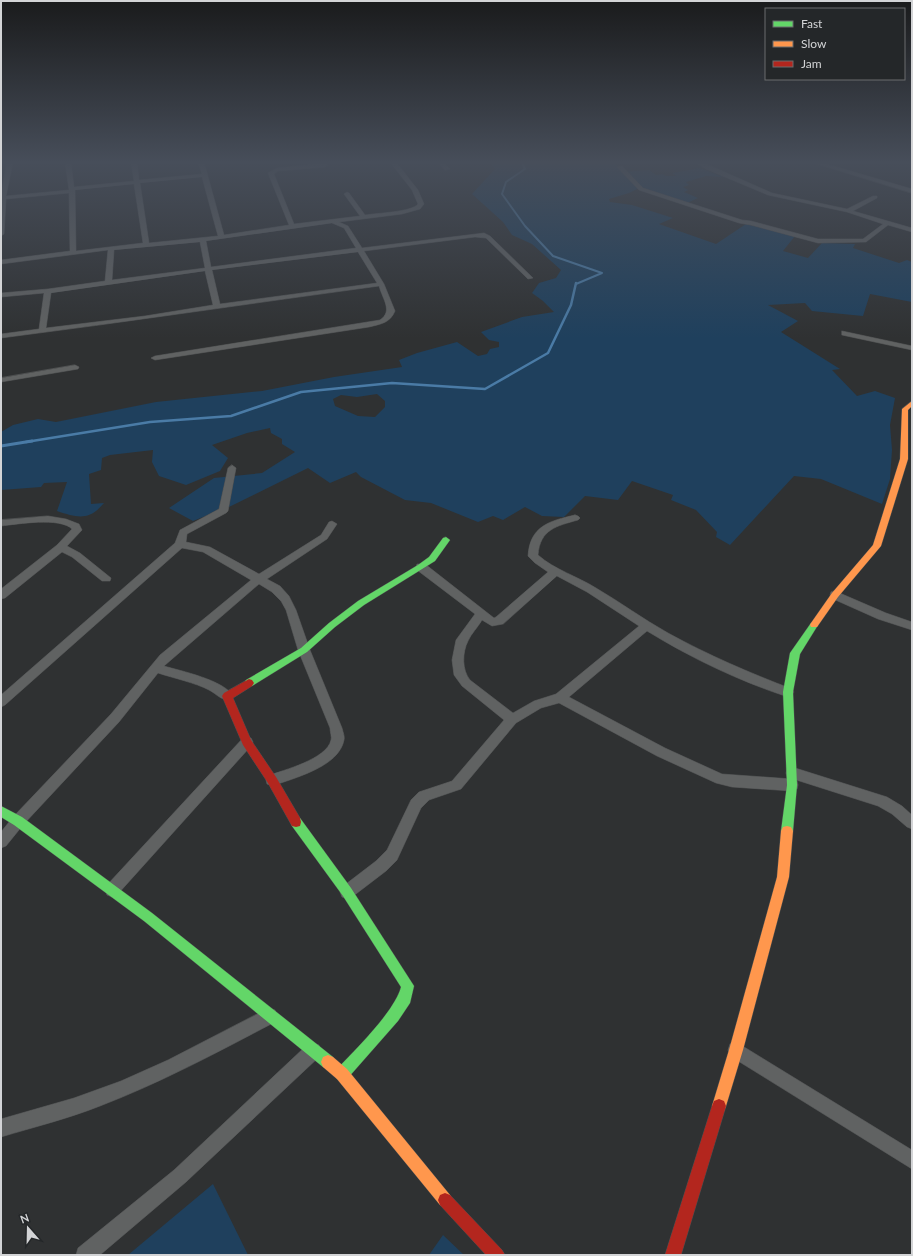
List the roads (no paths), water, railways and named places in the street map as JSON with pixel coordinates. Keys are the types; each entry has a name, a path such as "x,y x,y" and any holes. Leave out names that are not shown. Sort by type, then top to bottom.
{"street":[{"path":"1,234 2,221"},
{"path":"72,221 72,253"},
{"path":"143,221 146,245"},
{"path":"217,221 222,236"},
{"path":"290,221 292,226"},
{"path":"1,262 111,248 203,240 292,226 340,221"},
{"path":"737,221 793,233 818,241 864,242 887,223"},
{"path":"879,221 912,230"},
{"path":"155,358 369,326 389,318 391,312 381,284 361,250 344,225 331,222"},
{"path":"1,295 48,291 476,235 484,235 530,278"},
{"path":"203,240 217,306"},
{"path":"108,283 111,248"},
{"path":"1,336 145,318 217,306 381,284"},
{"path":"42,330 48,291"},
{"path":"845,333 912,348"},
{"path":"1,380 45,371 75,367"},
{"path":"673,1255 736,1050 783,877 792,779 788,692 795,653 835,595 877,546 908,461 905,409 912,403"},
{"path":"1,702 180,544 183,532 223,511 232,468"},
{"path":"1,523 43,518 68,522 76,526 77,530 62,547 1,595"},
{"path":"575,518 557,522 540,532 533,549 533,556 537,561 555,572 580,583 647,625 696,653 748,677 788,692"},
{"path":"1,842 18,821 115,718 174,648 259,579 324,537 332,524"},
{"path":"227,696 304,650 332,625 361,603 421,568 432,559 446,540"},
{"path":"180,544 206,549 276,589 285,599 291,610 304,650 336,728 338,740 331,753 317,763 272,780"},
{"path":"62,547 76,555 106,578"},
{"path":"421,568 492,622 498,621 555,572"},
{"path":"835,595 882,616 912,626"},
{"path":"481,614 462,640 458,660 460,675 466,683 512,719"},
{"path":"347,892 381,866 392,855 416,804 424,796 456,785 512,719 538,704 560,698 647,625"},
{"path":"156,668 212,686 227,696 247,742 272,780 289,812 347,892 408,986 406,998 393,1016 342,1074"},
{"path":"560,698 661,752 721,779 732,782 792,779 882,801 897,810 912,823"},
{"path":"112,890 247,742"},
{"path":"1,811 18,821 148,916 342,1074 440,1195 497,1255"},
{"path":"1,1128 74,1107 139,1081 199,1054 269,1016"},
{"path":"736,1050 912,1160"},
{"path":"85,1255 180,1176 313,1051"}],"waterway":[{"path":"521,221 553,256 602,273 576,284"},
{"path":"26,442 150,422 231,416 301,392 392,383 485,389 548,353 571,305 576,283"},
{"path":"1,446 32,441"}]}
